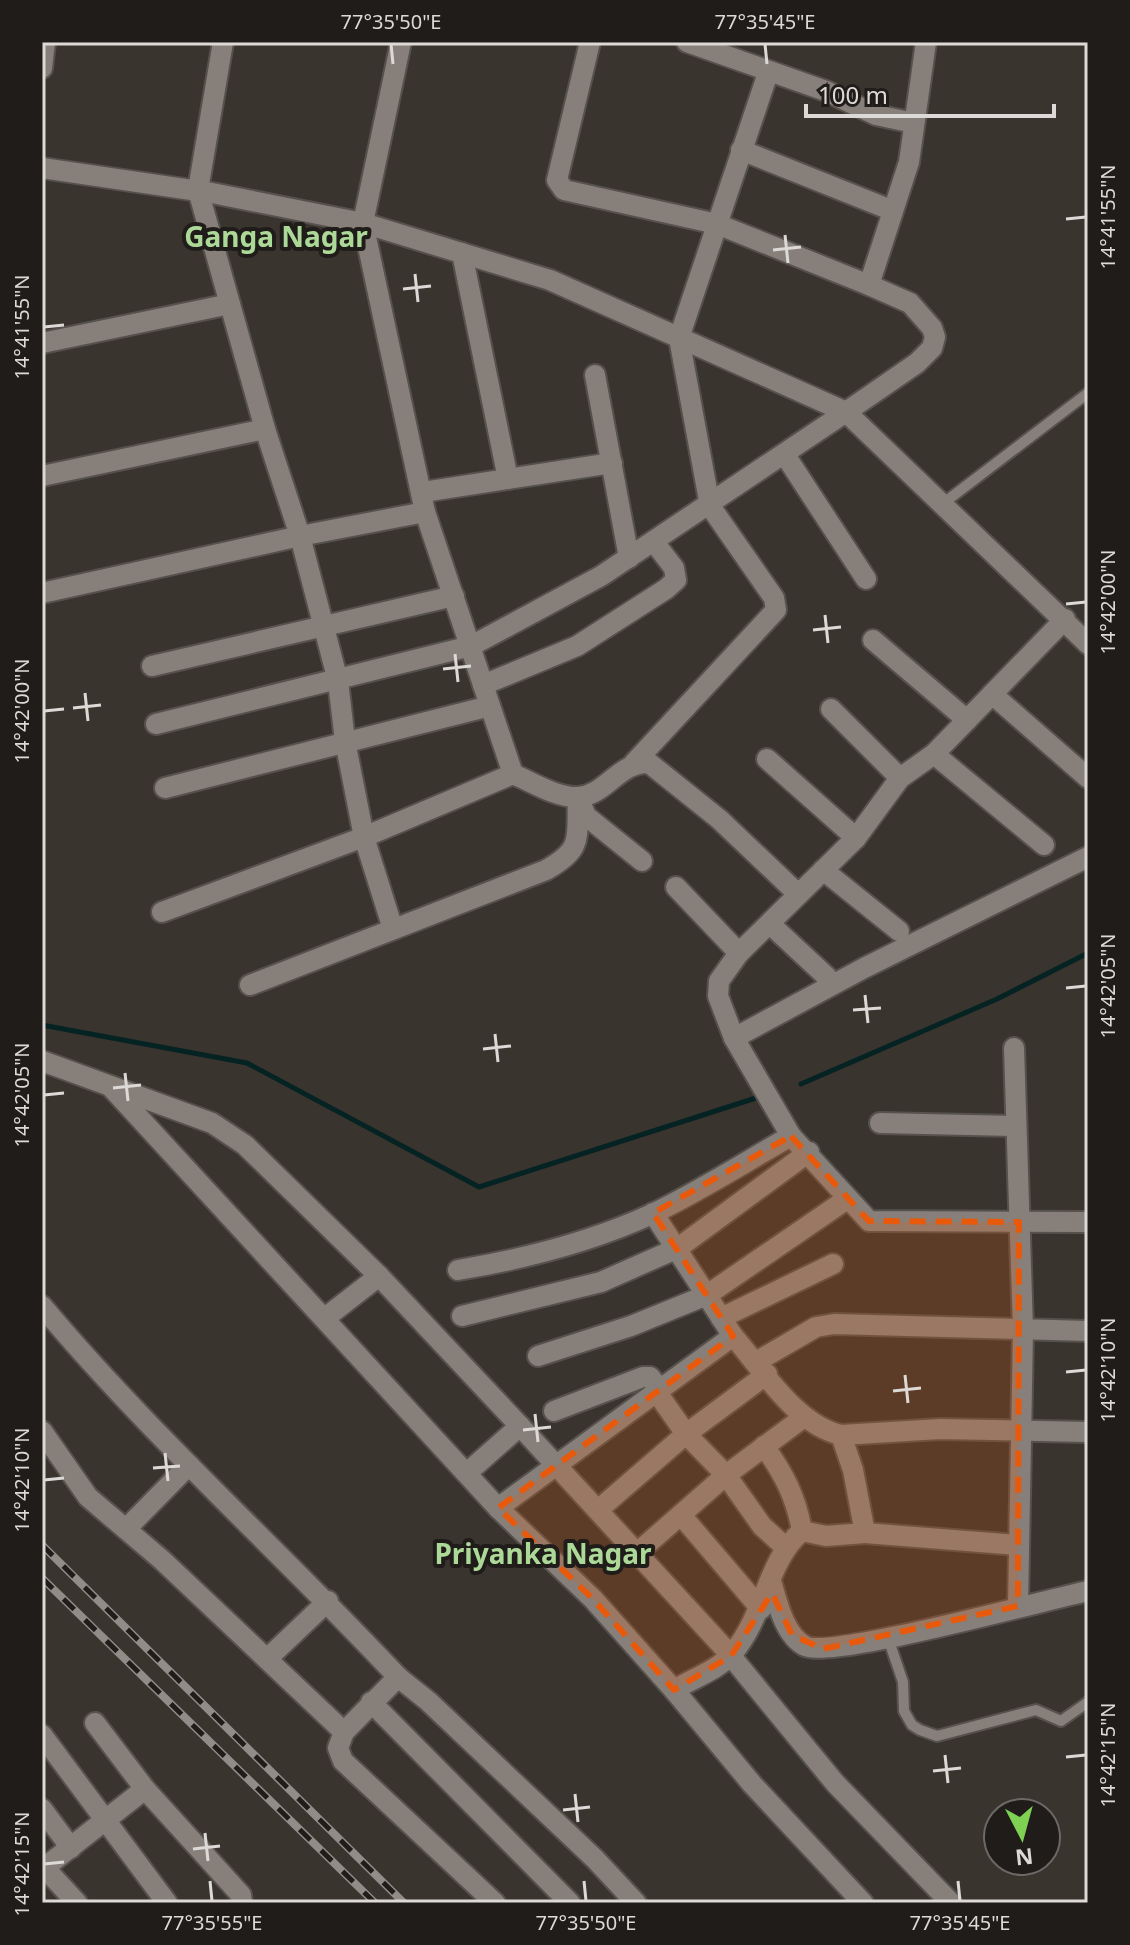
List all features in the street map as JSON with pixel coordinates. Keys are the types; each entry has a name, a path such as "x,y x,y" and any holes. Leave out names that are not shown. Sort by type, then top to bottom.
{"street":[{"path":"42,68 45,42"},
{"path":"223,42 198,190 265,429 300,536 338,681 345,741 364,837 393,929"},
{"path":"401,42 363,223 424,502 513,774"},
{"path":"156,724 471,646 629,558 710,506 917,363 932,348 935,337 932,328 910,303 869,285 717,224 564,190 557,180 590,42"},
{"path":"690,42 768,73 826,91 876,115 914,123"},
{"path":"869,285 909,162 926,42"},
{"path":"162,912 364,837 513,774 562,794 578,797 596,792 634,763 776,610 774,598 710,506 679,338 768,73"},
{"path":"741,150 891,210"},
{"path":"42,168 198,190 363,223 462,253 550,280 846,412 1088,644"},
{"path":"462,253 508,479"},
{"path":"42,343 230,304"},
{"path":"595,375 629,558"},
{"path":"42,476 265,429"},
{"path":"785,455 866,579"},
{"path":"42,593 300,536 508,479 612,463"},
{"path":"483,685 577,646 666,589 676,580 674,568 654,542"},
{"path":"152,666 454,596"},
{"path":"1065,619 934,754 900,778 856,838 739,953 719,981 718,996 734,1038 791,1136 809,1152 869,1221 1088,1222"},
{"path":"873,640 967,720"},
{"path":"992,694 1088,778"},
{"path":"165,788 490,706"},
{"path":"831,709 900,778"},
{"path":"934,754 1044,845"},
{"path":"767,759 856,838"},
{"path":"634,763 649,763 671,777 798,894"},
{"path":"578,797 586,816 642,861"},
{"path":"250,985 546,870 569,857 576,841 578,797"},
{"path":"734,1038 864,968 1088,857"},
{"path":"823,870 899,931"},
{"path":"676,887 739,953"},
{"path":"770,924 827,977"},
{"path":"1014,1048 1014,1126 1023,1330 1018,1606"},
{"path":"42,1061 107,1082 212,1123 245,1145 379,1276 520,1426 731,1656 835,1783 951,1903"},
{"path":"107,1082 195,1182 325,1318 498,1508 593,1599 752,1784 863,1903"},
{"path":"880,1123 1014,1126"},
{"path":"458,1270 518,1260 653,1213 791,1136"},
{"path":"462,1316 601,1282 678,1248 809,1152"},
{"path":"538,1356 631,1326 707,1295 847,1199"},
{"path":"653,1213 733,1336 804,1417 826,1431 841,1435 940,1429 1088,1432"},
{"path":"721,1318 833,1264"},
{"path":"325,1318 379,1276"},
{"path":"42,1306 102,1378 328,1601 398,1677 428,1701 573,1838 636,1903"},
{"path":"598,1510 795,1337 825,1325 1088,1331"},
{"path":"498,1508 733,1336"},
{"path":"554,1411 650,1377 686,1434 726,1475 762,1526 784,1546"},
{"path":"637,1553 726,1475 804,1417"},
{"path":"468,1472 520,1426"},
{"path":"42,1431 88,1497 268,1658 344,1732"},
{"path":"841,1435 853,1470 865,1533"},
{"path":"764,1446 785,1475 796,1502 802,1531"},
{"path":"126,1529 189,1465"},
{"path":"681,1515 761,1609"},
{"path":"802,1531 826,1536 865,1533 1018,1545"},
{"path":"674,1690 731,1656 761,1609 784,1546 802,1531"},
{"path":"771,1581 792,1635 805,1646 823,1649 888,1638 1088,1591"},
{"path":"268,1658 328,1601"},
{"path":"398,1677 344,1732 338,1748 343,1761 495,1903"},
{"path":"371,1702 570,1903"},
{"path":"95,1723 145,1789 241,1895 242,1903"},
{"path":"42,1735 167,1903"},
{"path":"77,1903 43,1866 106,1822 145,1789"},
{"path":"42,1809 71,1848"}],"lane":[{"path":"941,505 1088,393"},
{"path":"888,1638 903,1682 904,1711 912,1725 937,1736 1036,1710 1061,1721 1088,1702"}],"highlighted area":[{"path":"791,1136 869,1221 1019,1222 1018,1606 823,1649 792,1635 772,1593 731,1656 674,1690 593,1599 498,1508 733,1336 653,1213"}],"waterway":[{"path":"801,1084 997,999 1088,953"},
{"path":"42,1025 247,1063 479,1187 759,1097"}],"railway":[{"path":"42,1545 404,1903"},
{"path":"42,1578 375,1903"}],"district":[{"name":"Ganga Nagar","path":"276,236"},
{"name":"Priyanka Nagar","path":"543,1553"}]}
